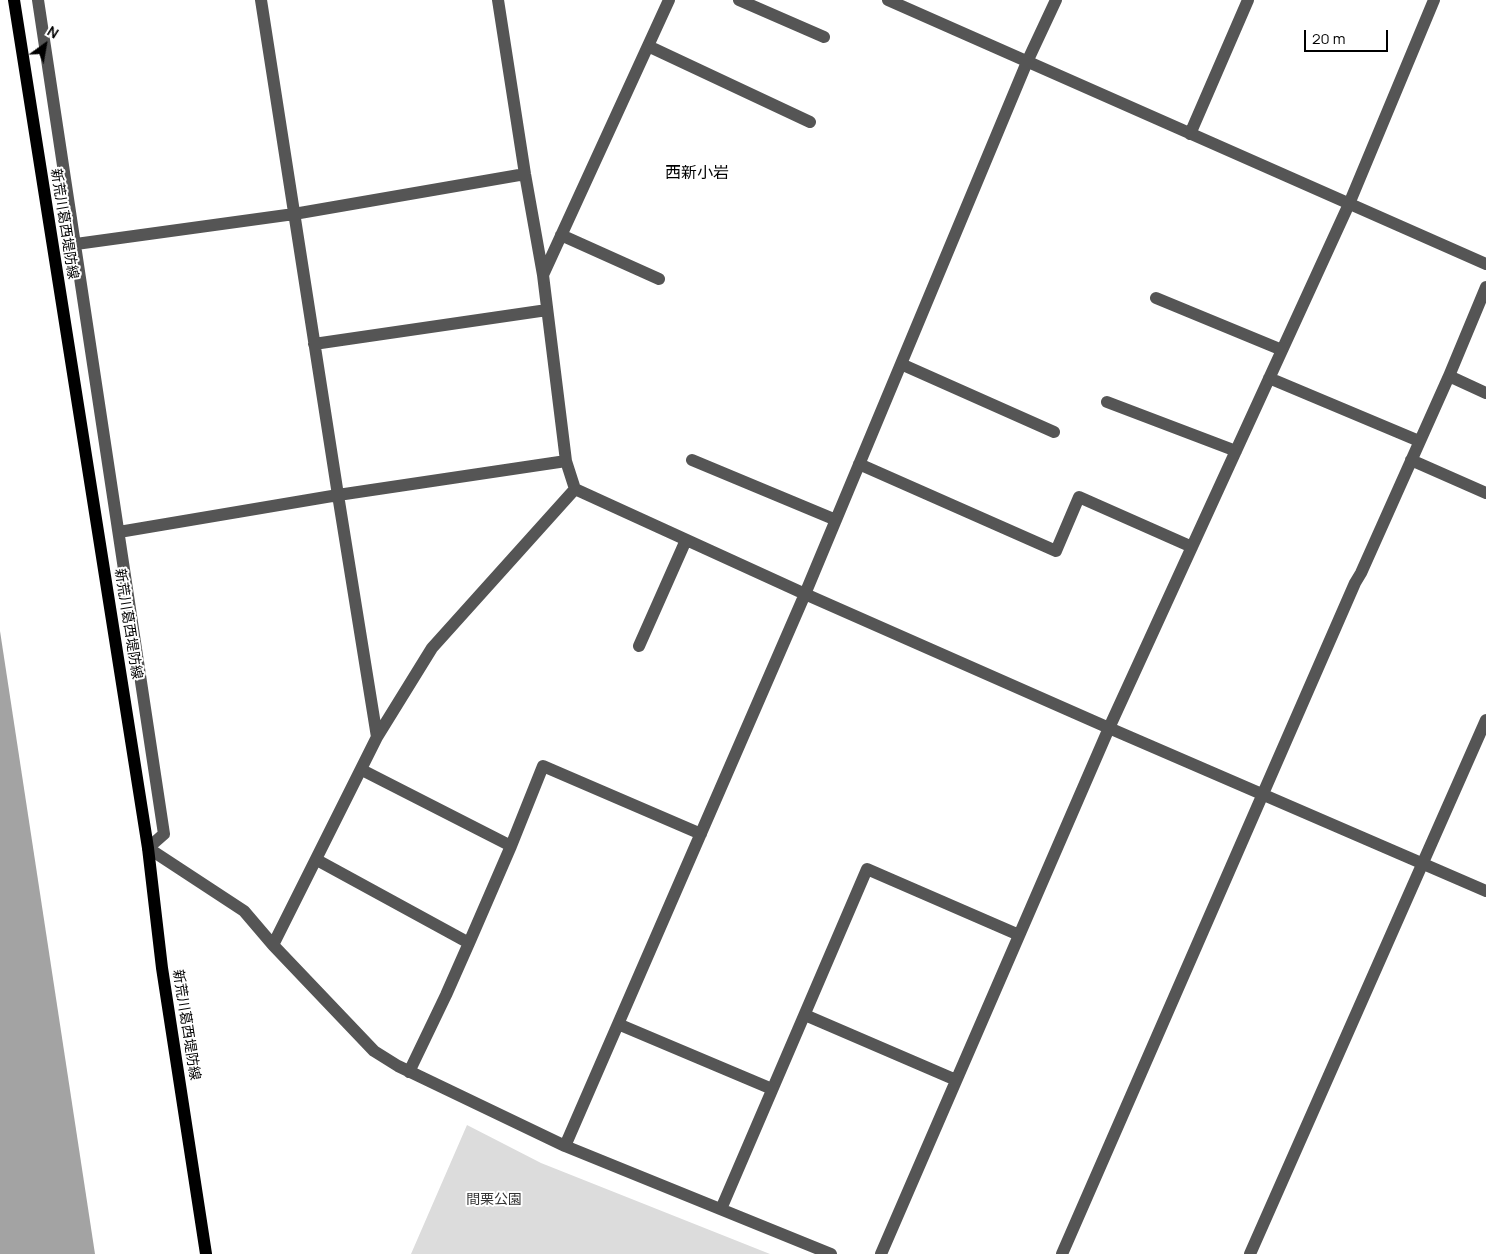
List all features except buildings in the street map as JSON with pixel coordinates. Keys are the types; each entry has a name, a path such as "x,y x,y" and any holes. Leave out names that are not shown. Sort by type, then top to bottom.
{"main road":[{"name":"新荒川葛西堤防線","path":"14,0 148,848 162,968 206,1254"}],"street":[{"path":"38,0 164,834 148,848 244,911 273,945 374,1051 409,1072 565,1146 831,1254"},
{"path":"260,0 378,737"},
{"path":"498,0 543,275 566,461 575,489 805,594 1486,891"},
{"path":"543,275 669,0"},
{"path":"739,0 824,37"},
{"path":"888,0 1486,264"},
{"path":"565,1146 805,594 1027,62 1056,0"},
{"path":"1190,134 1248,0"},
{"path":"881,1254 1109,728 1349,204 1434,0"},
{"path":"648,46 810,122"},
{"path":"76,244 294,214 525,174"},
{"path":"562,235 659,279"},
{"path":"1062,1254 1262,794 1420,441 1486,287"},
{"path":"1156,298 1282,350"},
{"path":"314,344 547,310"},
{"path":"901,364 1054,432"},
{"path":"1448,376 1486,392"},
{"path":"1269,378 1420,441"},
{"path":"1107,402 1236,451"},
{"path":"692,460 836,520"},
{"path":"1411,460 1486,493"},
{"path":"119,532 338,495 566,461"},
{"path":"859,464 1056,551 1078,497 1192,547"},
{"path":"273,945 378,737 432,648 575,489"},
{"path":"639,646 686,540"},
{"path":"1250,1254 1486,720"},
{"path":"409,1072 446,996 511,846 543,766 701,834"},
{"path":"362,770 511,846"},
{"path":"317,860 469,943"},
{"path":"721,1209 867,869 1019,935"},
{"path":"804,1015 956,1080"},
{"path":"618,1024 772,1089"}],"green space":[{"name":"間栗公園","path":"467,1125 541,1163 770,1254 411,1254"}],"shaded area":[{"path":"0,631 95,1254 0,1254"}],"district":[{"name":"西新小岩","path":"697,174"}]}
